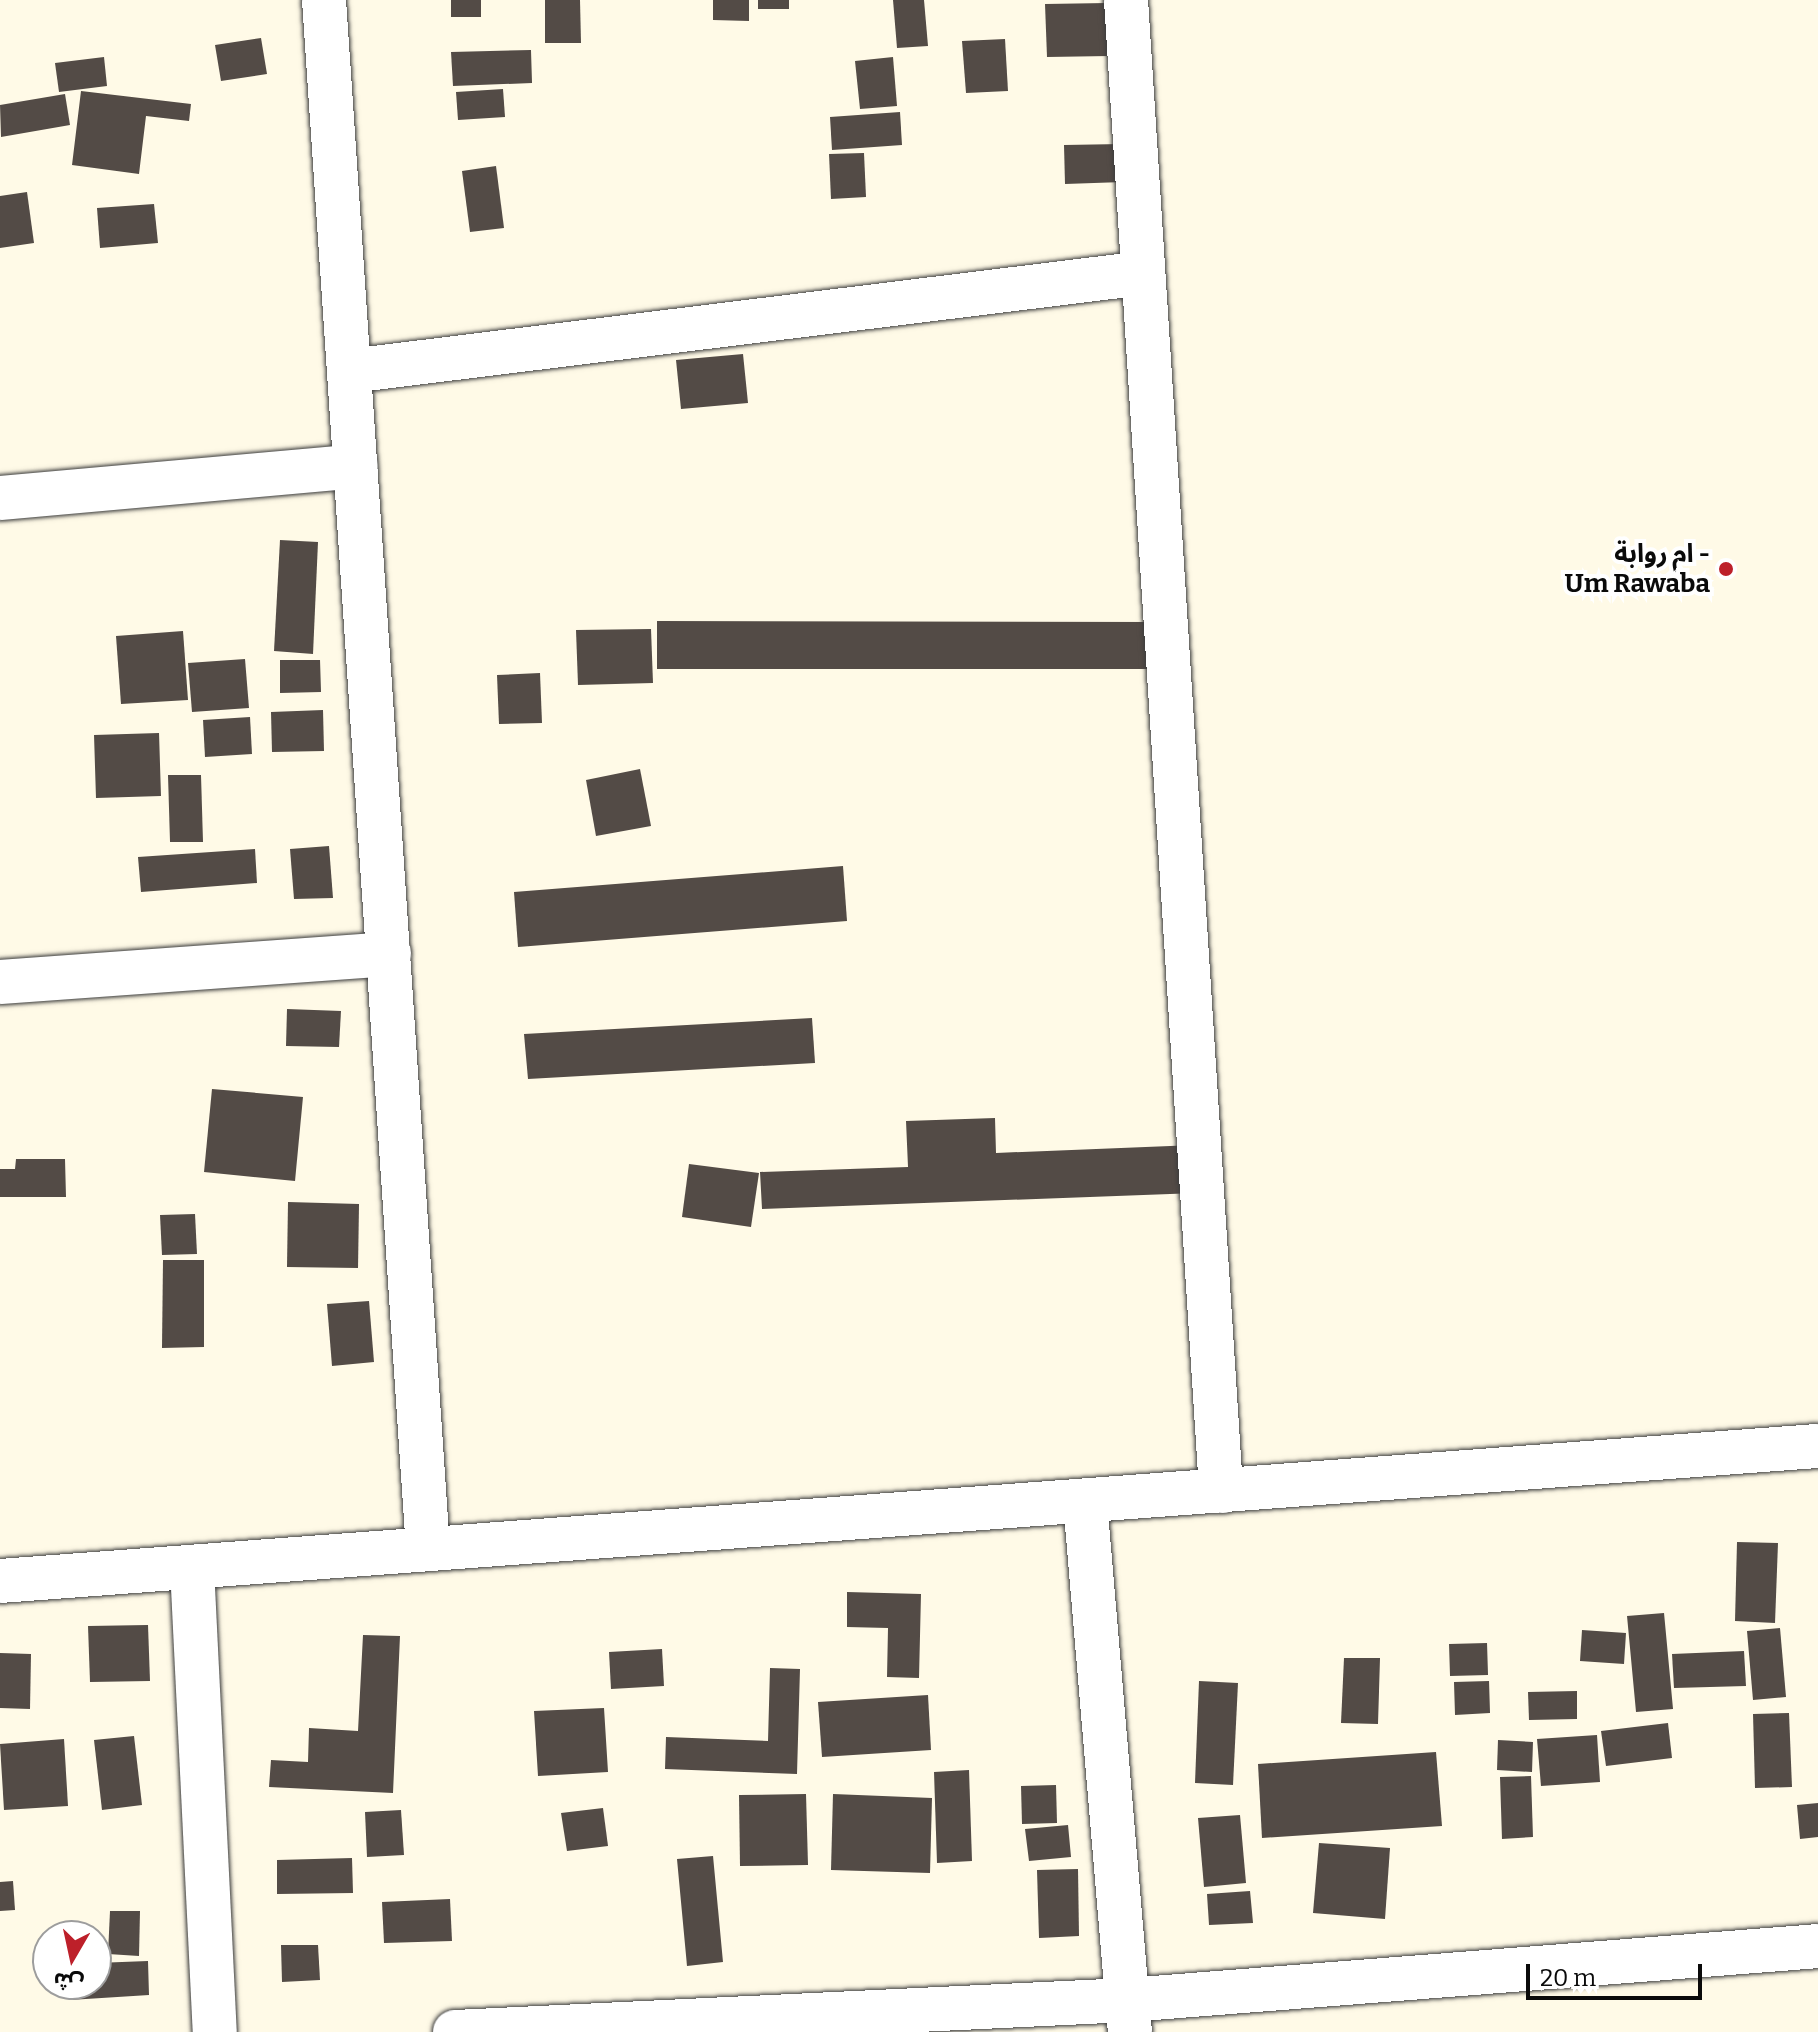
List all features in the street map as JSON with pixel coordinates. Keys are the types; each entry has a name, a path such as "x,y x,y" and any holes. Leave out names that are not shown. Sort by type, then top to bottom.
{"street":[{"path":"324,0 428,1549"},
{"path":"1126,0 1221,1491"},
{"path":"350,371 1143,273"},
{"path":"0,498 356,466"},
{"path":"0,982 389,954"},
{"path":"0,1581 1818,1446"},
{"path":"1085,1501 1129,2016"},
{"path":"192,1567 215,2032"},
{"path":"455,2032 1129,2016 1818,1946"}],"building":[{"path":"451,0 481,0 481,17 451,17"},
{"path":"545,0 580,0 581,43 545,43"},
{"path":"713,0 749,0 749,21 713,20"},
{"path":"758,0 789,0 789,9 758,9"},
{"path":"893,0 924,0 928,46 897,48"},
{"path":"1107,3 1109,56 1047,57 1045,4"},
{"path":"261,38 267,74 221,81 215,45"},
{"path":"1005,39 1008,91 966,93 962,41"},
{"path":"531,50 532,83 453,86 451,52"},
{"path":"104,57 107,86 59,92 55,63"},
{"path":"893,57 897,106 860,109 855,61"},
{"path":"503,89 505,117 458,120 456,92"},
{"path":"81,91 191,104 189,121 146,116 139,174 72,165"},
{"path":"65,94 70,125 1,137 0,105"},
{"path":"900,112 902,145 832,150 830,117"},
{"path":"1122,144 1123,182 1065,184 1064,145"},
{"path":"864,153 866,197 831,199 829,154"},
{"path":"496,166 504,228 470,232 462,171"},
{"path":"27,192 34,243 0,248 0,196"},
{"path":"154,204 158,243 100,248 97,208"},
{"path":"743,354 748,403 681,409 676,360"},
{"path":"280,540 318,542 313,654 274,651"},
{"path":"657,621 1157,622 1157,669 657,669"},
{"path":"651,629 653,683 578,685 576,630"},
{"path":"183,631 188,700 121,704 116,636"},
{"path":"245,659 249,708 192,712 188,663"},
{"path":"280,660 320,660 321,692 280,693"},
{"path":"540,673 542,723 499,724 497,675"},
{"path":"323,710 324,751 272,752 271,712"},
{"path":"250,717 252,754 205,757 203,720"},
{"path":"159,733 161,796 96,798 94,735"},
{"path":"640,769 651,826 596,836 586,780"},
{"path":"168,775 201,775 203,842 170,842"},
{"path":"329,846 333,898 294,899 290,849"},
{"path":"255,849 257,883 141,892 138,857"},
{"path":"843,866 847,921 518,947 514,892"},
{"path":"287,1009 341,1011 339,1047 286,1046"},
{"path":"812,1018 815,1063 528,1079 524,1034"},
{"path":"212,1089 303,1097 295,1181 204,1172"},
{"path":"995,1118 996,1153 1195,1145 1197,1193 762,1209 760,1172 908,1167 906,1121"},
{"path":"16,1159 65,1159 66,1197 0,1197 0,1169 15,1169"},
{"path":"689,1164 759,1173 751,1227 682,1217"},
{"path":"288,1202 359,1204 358,1268 287,1267"},
{"path":"195,1214 197,1254 162,1255 160,1215"},
{"path":"163,1260 204,1260 204,1347 162,1348"},
{"path":"369,1301 374,1362 332,1366 327,1304"},
{"path":"1737,1542 1778,1543 1775,1623 1735,1621"},
{"path":"847,1592 921,1594 919,1678 887,1677 888,1628 847,1627"},
{"path":"1664,1613 1673,1709 1636,1712 1627,1616"},
{"path":"148,1625 150,1681 90,1682 88,1626"},
{"path":"1780,1628 1786,1697 1753,1700 1747,1631"},
{"path":"1582,1630 1626,1633 1624,1664 1580,1661"},
{"path":"363,1635 400,1636 393,1793 269,1787 271,1760 308,1762 309,1728 358,1731"},
{"path":"1487,1643 1488,1675 1450,1676 1449,1644"},
{"path":"662,1649 664,1686 611,1689 609,1652"},
{"path":"1744,1651 1746,1686 1674,1688 1672,1654"},
{"path":"0,1653 31,1654 30,1709 0,1708"},
{"path":"1344,1658 1380,1658 1378,1724 1341,1723"},
{"path":"770,1668 800,1669 797,1774 665,1769 666,1737 768,1741"},
{"path":"1199,1681 1238,1683 1233,1785 1195,1783"},
{"path":"1489,1681 1490,1713 1455,1715 1454,1682"},
{"path":"1577,1691 1577,1719 1529,1720 1528,1692"},
{"path":"928,1695 931,1750 822,1757 818,1702"},
{"path":"604,1708 608,1772 538,1776 534,1711"},
{"path":"1789,1713 1792,1787 1755,1788 1753,1714"},
{"path":"1668,1723 1672,1758 1606,1766 1601,1731"},
{"path":"1597,1735 1600,1782 1541,1786 1537,1739"},
{"path":"134,1736 142,1805 102,1810 94,1740"},
{"path":"64,1739 68,1806 4,1810 0,1744"},
{"path":"1498,1740 1533,1742 1532,1772 1497,1770"},
{"path":"1436,1752 1442,1826 1262,1838 1258,1764"},
{"path":"969,1770 972,1861 937,1863 934,1772"},
{"path":"1531,1776 1533,1837 1502,1839 1500,1777"},
{"path":"1056,1785 1057,1823 1022,1824 1021,1786"},
{"path":"806,1794 808,1865 740,1866 739,1795"},
{"path":"833,1794 932,1798 930,1873 831,1870"},
{"path":"1818,1803 1818,1837 1800,1839 1797,1805"},
{"path":"603,1808 608,1846 567,1851 561,1813"},
{"path":"401,1810 404,1855 367,1857 365,1812"},
{"path":"1240,1815 1246,1883 1204,1887 1198,1818"},
{"path":"1068,1825 1071,1857 1029,1861 1025,1829"},
{"path":"1319,1843 1390,1848 1385,1919 1313,1913"},
{"path":"713,1856 723,1962 687,1966 677,1859"},
{"path":"352,1858 353,1893 277,1894 277,1860"},
{"path":"1078,1869 1079,1936 1039,1938 1037,1870"},
{"path":"13,1881 15,1910 0,1911 0,1882"},
{"path":"1250,1891 1253,1923 1209,1925 1207,1894"},
{"path":"450,1899 452,1941 384,1943 382,1902"},
{"path":"110,1911 140,1911 139,1956 112,1954 112,1920"},
{"path":"281,1945 318,1945 320,1980 282,1982"},
{"path":"148,1961 149,1995 112,1997 112,1962"}],"place":[{"name":"ام روابة - Um Rawaba","path":"1726,569"}]}
